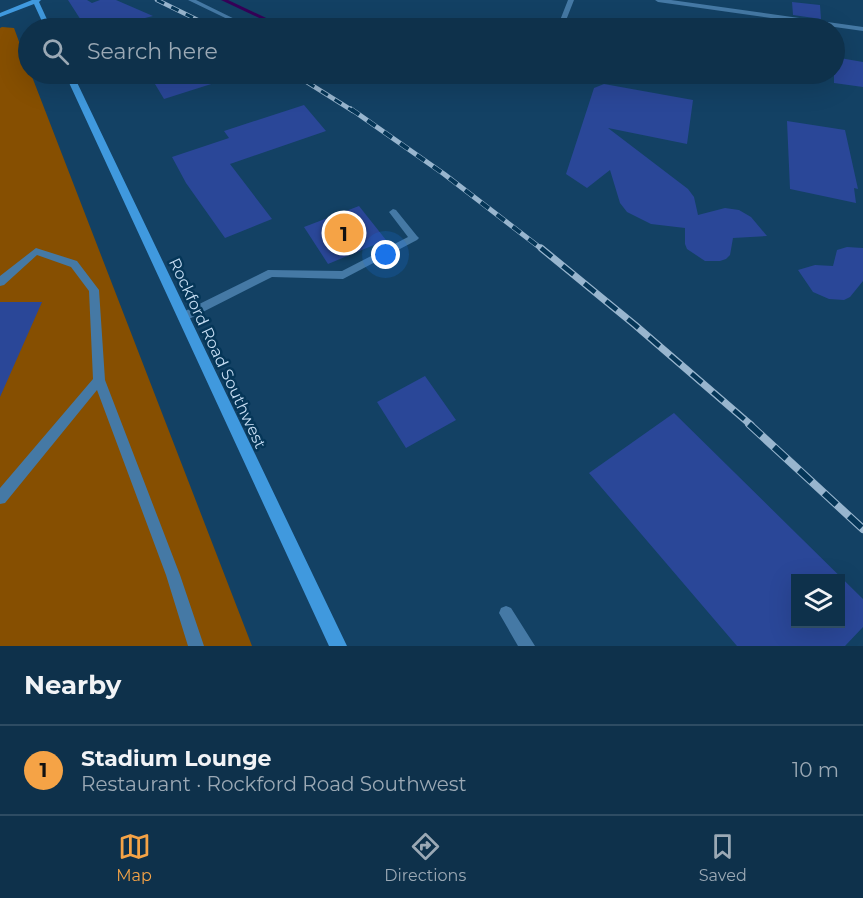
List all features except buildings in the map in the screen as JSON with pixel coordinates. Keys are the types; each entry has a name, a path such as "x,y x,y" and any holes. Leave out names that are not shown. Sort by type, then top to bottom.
{"street":[{"path":"0,15 36,1 44,18"},
{"name":"Rockford Road Southwest","path":"74,84 338,646"}],"lane":[{"path":"191,0 229,18"},
{"path":"564,18 571,0"},
{"path":"658,0 785,18"},
{"path":"845,26 863,29"},
{"path":"183,317 271,273 343,275 414,238 393,212"},
{"path":"0,282 36,251 74,264 94,290 99,380 196,646"},
{"path":"0,498 99,380"},
{"path":"506,613 527,646"}],"shaded area":[{"path":"0,28 14,28 18,39 18,84 35,84 252,646 0,646"}],"waterway":[{"path":"224,0 263,18"}],"railway":[{"path":"157,0 194,18"},
{"path":"310,84 353,111"},
{"path":"351,109 444,174 543,250"},
{"path":"541,248 751,425"},
{"path":"749,424 863,529"}],"place":[{"name":"Stadium Lounge","path":"344,233"}]}
